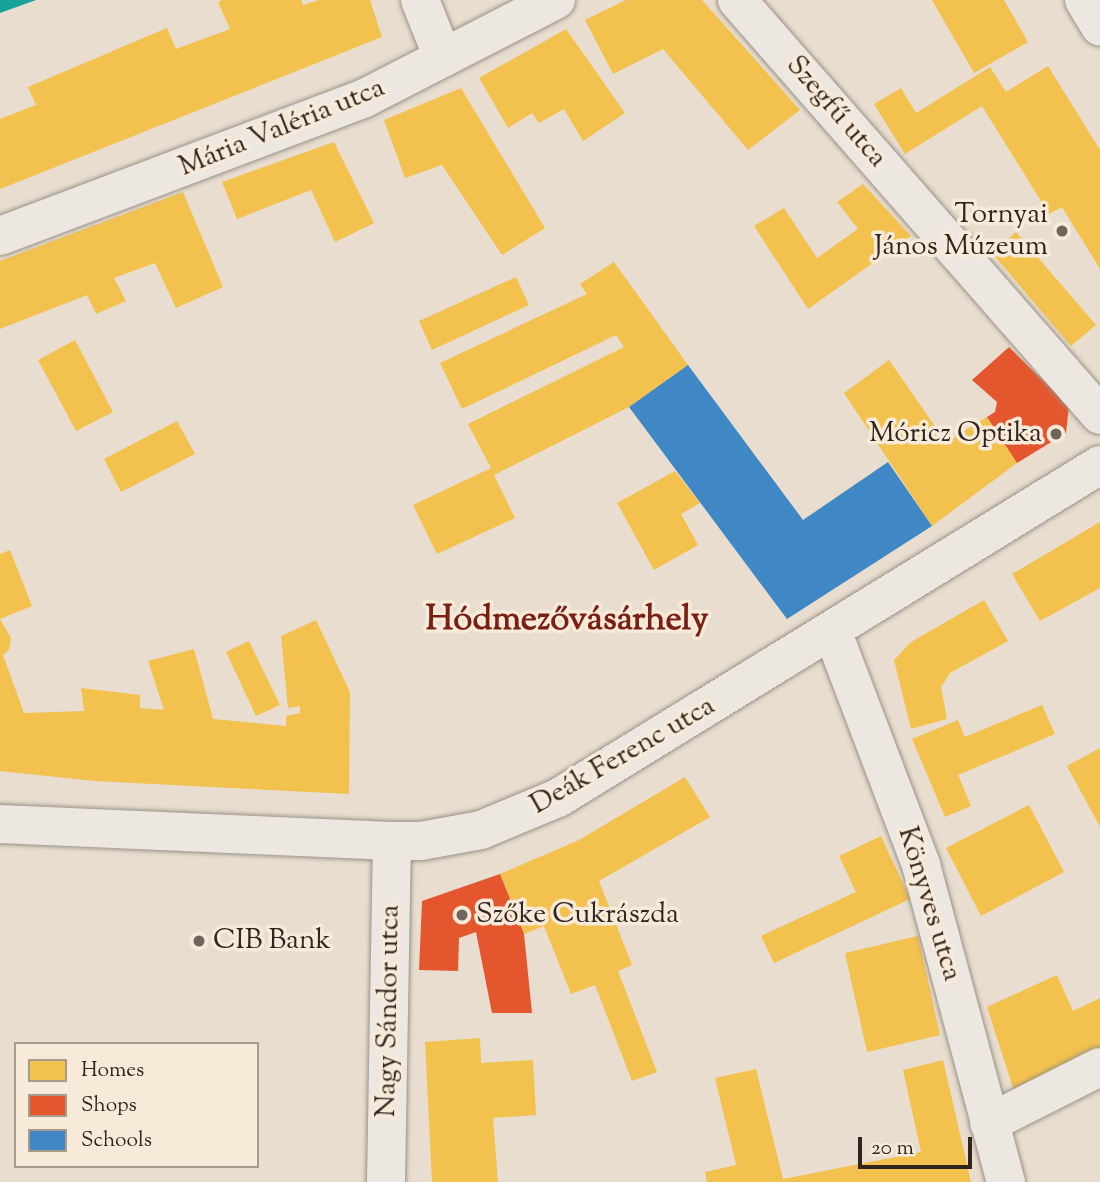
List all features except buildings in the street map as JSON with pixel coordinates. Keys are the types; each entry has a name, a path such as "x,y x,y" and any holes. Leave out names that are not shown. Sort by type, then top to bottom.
{"street":[{"path":"420,0 443,58"},
{"name":"Mária Valéria utca","path":"0,236 363,99 556,0"},
{"name":"Szegfű utca","path":"737,0 1100,415"},
{"path":"1084,0 1100,27"},
{"name":"Deák Ferenc utca","path":"0,824 391,841 421,841 481,830 558,798 832,633 1100,465"},
{"name":"Könyves utca","path":"832,633 921,865 1006,1182"},
{"name":"Nagy Sándor utca","path":"386,1182 391,841"},
{"path":"989,1123 1100,1067"}],"place":[{"name":"Tornyai János Múzeum","path":"1062,231"},
{"name":"Móricz Optika","path":"1056,434"},
{"name":"Szőke Cukrászda","path":"462,915"},
{"name":"CIB Bank","path":"199,941"}],"district":[{"name":"Hódmezővásárhely","path":"567,621"}]}
